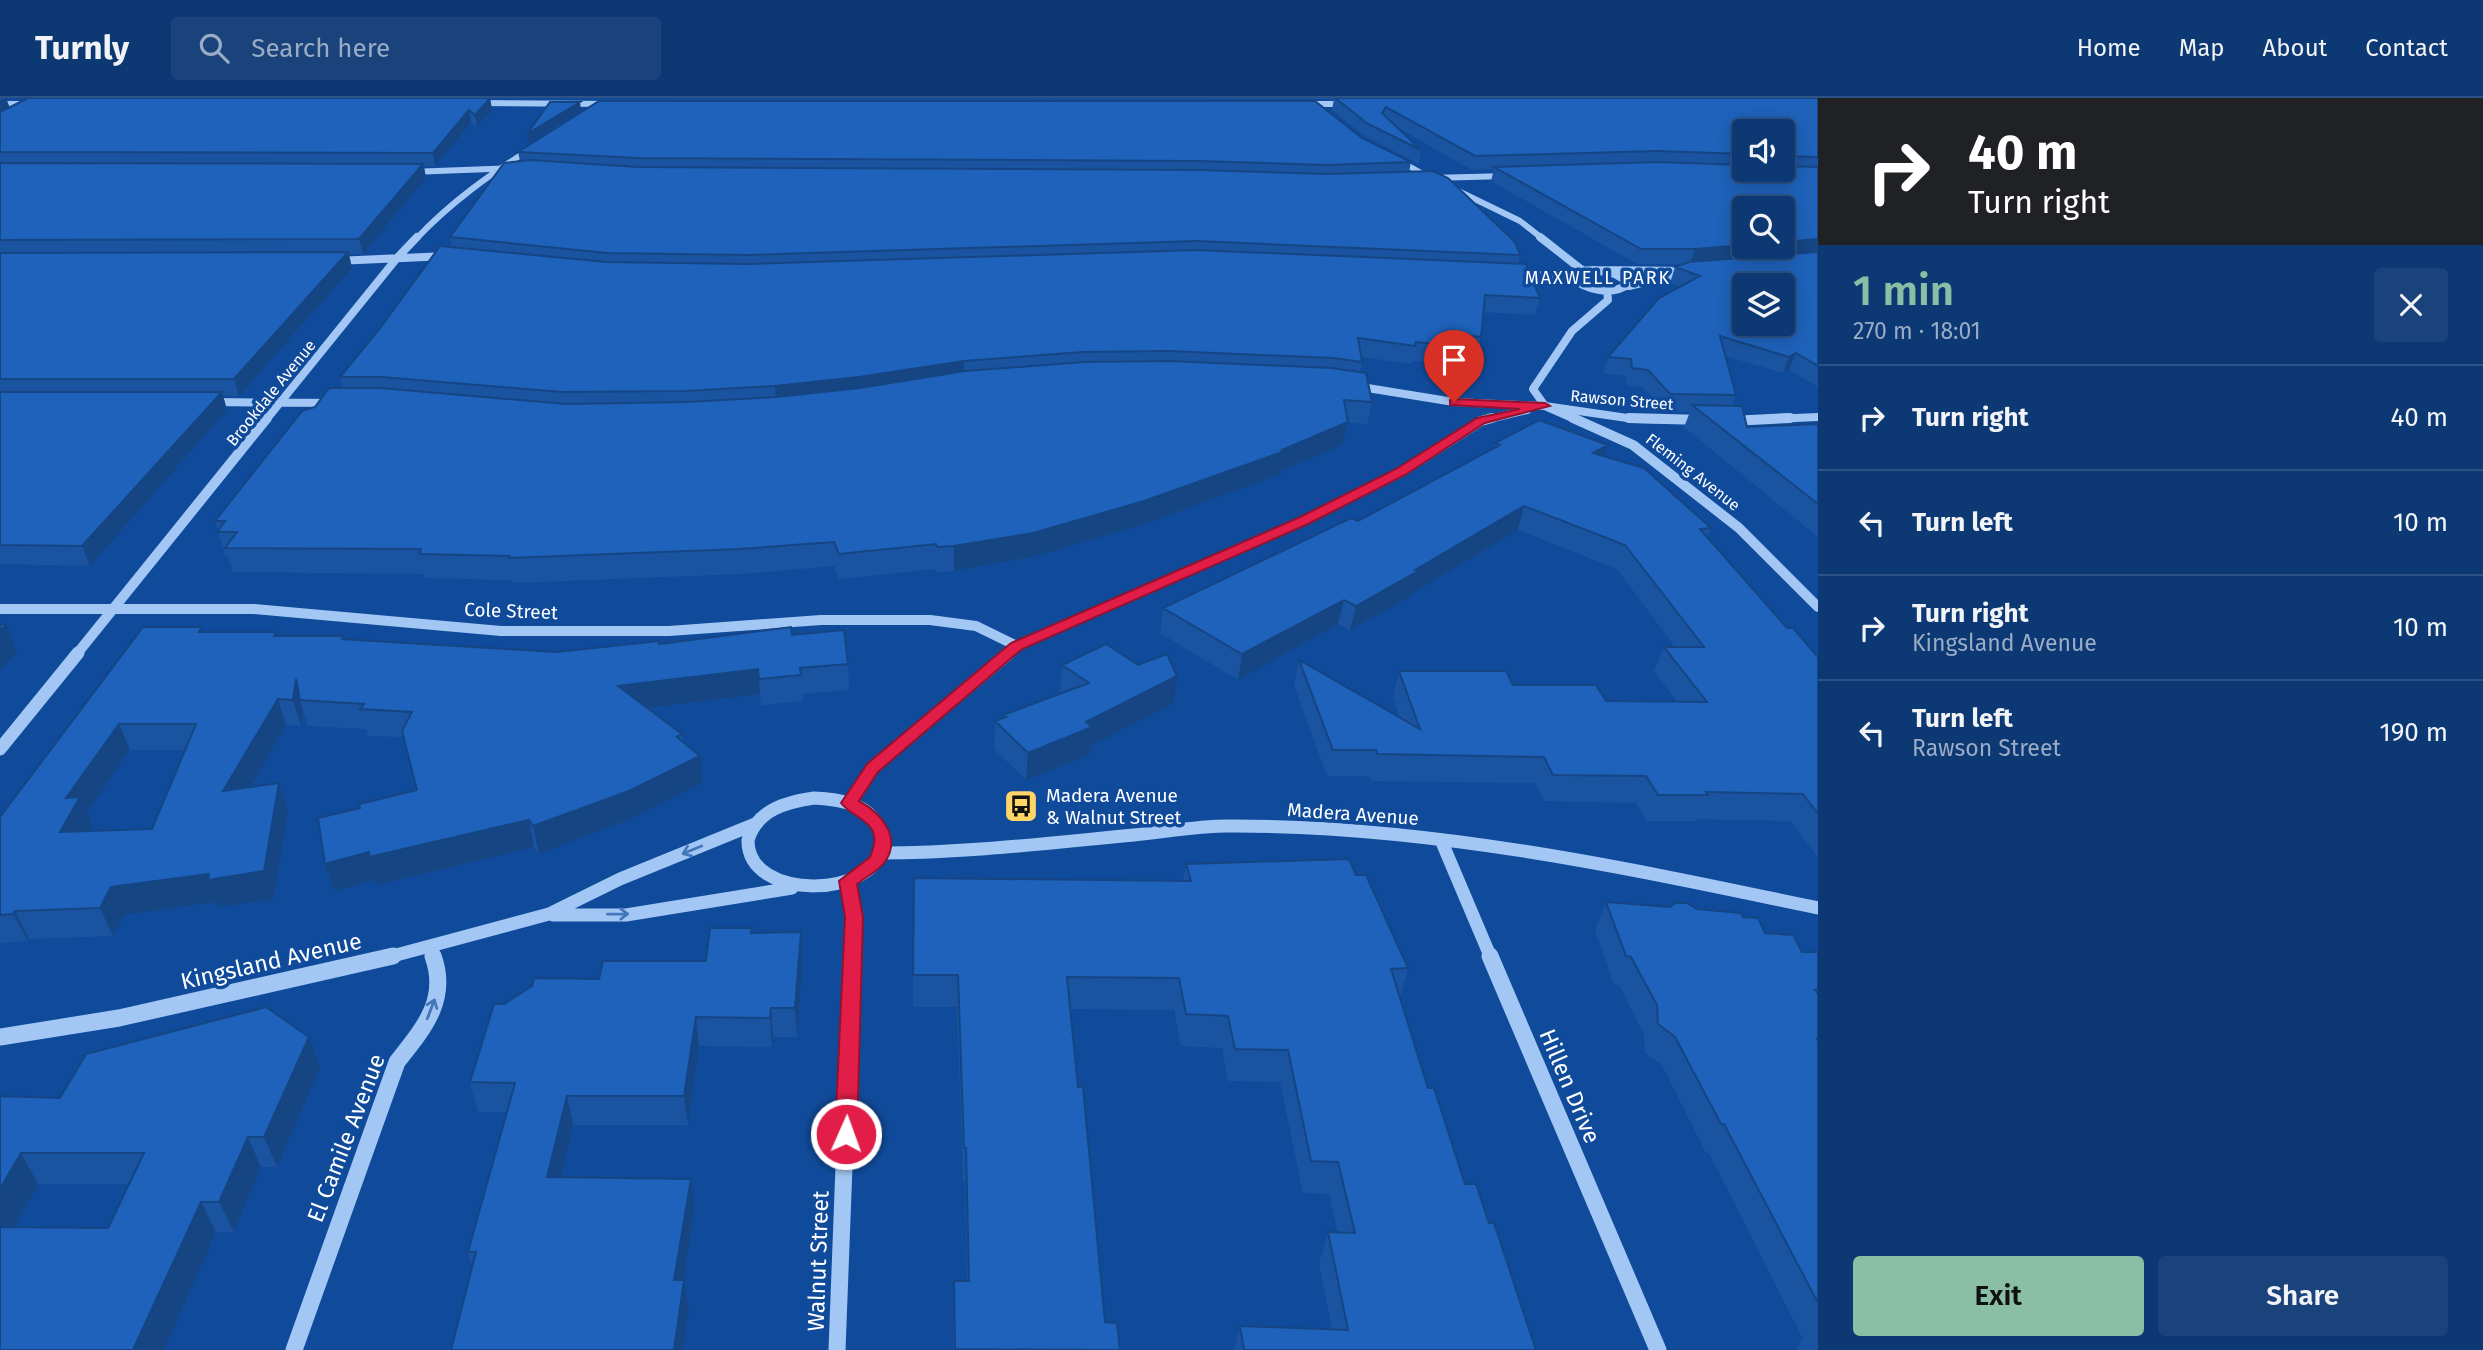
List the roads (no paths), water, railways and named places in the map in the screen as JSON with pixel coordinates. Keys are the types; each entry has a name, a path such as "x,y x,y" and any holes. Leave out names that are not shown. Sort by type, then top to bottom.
{"street":[{"path":"467,103 601,101 618,104"},
{"path":"582,117 601,101"},
{"path":"1314,101 1324,111"},
{"path":"1298,104 1314,101 1350,104"},
{"path":"0,103 46,104"},
{"path":"22,109 32,104"},
{"name":"Brookdale Avenue","path":"0,749 397,258 441,212 499,169 546,139"},
{"path":"1386,154 1520,221 1582,270"},
{"path":"396,172 521,167"},
{"path":"1418,179 1515,175"},
{"path":"320,261 435,255 462,257"},
{"path":"1570,277 1573,272 1582,270 1702,270"},
{"path":"1595,270 1626,278 1629,286"},
{"path":"1506,273 1570,277 1585,286 1607,290 1641,285 1690,271"},
{"path":"849,803 873,768 1017,646 1303,521 1401,472 1481,421 1545,406 1533,389 1572,331 1608,300 1607,290"},
{"name":"Rawson Street","path":"1340,384 1454,402 1545,406 1634,419 1741,421 1818,417"},
{"path":"201,402 346,403"},
{"name":"Fleming Avenue","path":"1545,406 1633,445 1739,528 1818,607"},
{"name":"Cole Street","path":"0,609 254,610 501,631 668,631 821,620 930,620 976,626 1017,646"},
{"path":"832,798 849,803 871,815 882,833 881,853 868,869 848,881 824,887 799,887 776,881 760,870 749,855 748,839 755,824 766,813 796,800 832,798"},
{"name":"Kingsland Avenue","path":"0,1037 119,1018 430,948 549,915 620,878 755,824"},
{"name":"Madera Avenue","path":"881,853 938,853 1226,826 1321,829 1441,840 1609,864 1818,908"},
{"name":"Hillen Drive","path":"1441,840 1658,1350"},
{"name":"Walnut Street","path":"837,1350 854,917 848,881"},
{"name":"Kingsland Avenue","path":"549,915 626,915 799,887"},
{"name":"El Camile Avenue","path":"293,1350 397,1062 424,1028 441,982 430,948"}],"place":[{"name":"Madera Avenue & Walnut Street","path":"1021,806"}],"district":[{"name":"MAXWELL PARK","path":"1598,278"}]}
